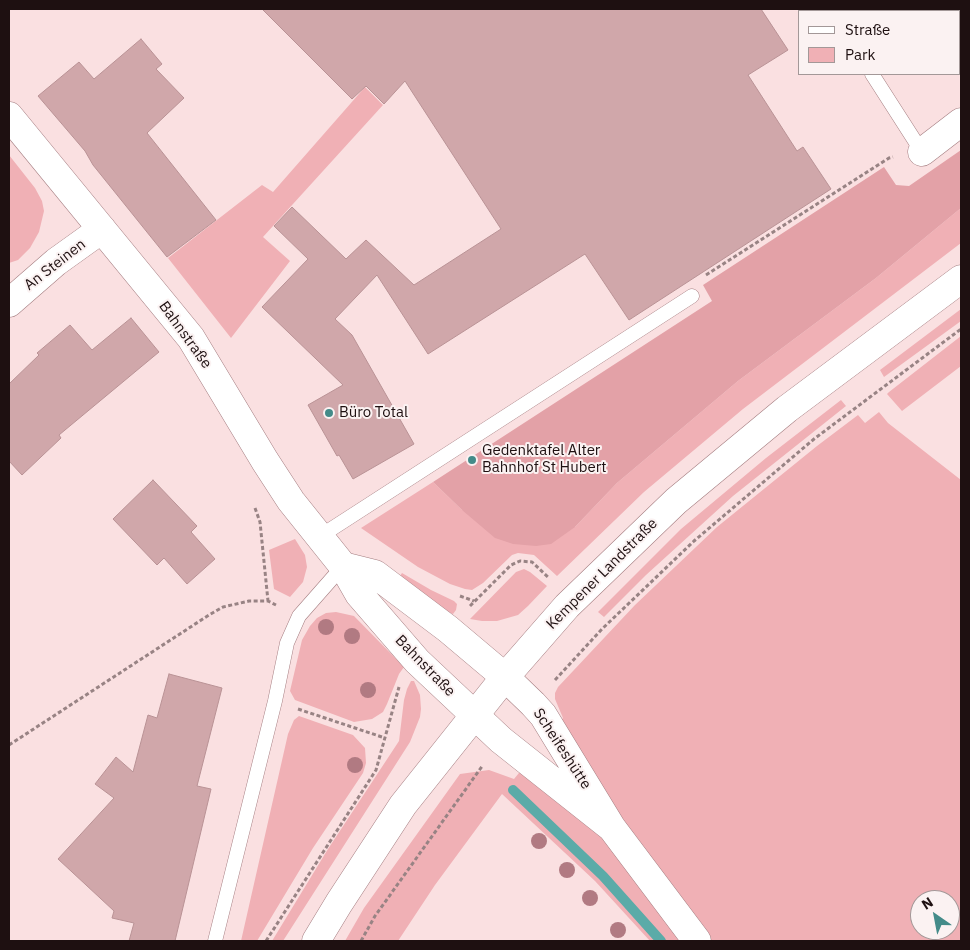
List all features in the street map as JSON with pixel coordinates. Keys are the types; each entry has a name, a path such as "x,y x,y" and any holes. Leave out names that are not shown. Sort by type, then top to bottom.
{"street":[{"name":"Bahnstraße","path":"9,116 191,338 291,501 344,566 359,594 417,661 474,715"},
{"path":"922,152 961,122"},
{"name":"An Steinen","path":"9,302 56,262 102,229"},
{"name":"Kempener Landstraße","path":"316,941 403,805 505,677 567,606 676,501 787,408 961,279"},
{"path":"344,566 375,574 448,629 505,677"},
{"name":"Scheifeshütte","path":"505,677 543,715 612,828 697,941"},
{"name":"Scheifeshütte","path":"474,715 501,740 612,828"}],"lane":[{"path":"873,75 922,152"},
{"path":"319,537 692,296"},
{"path":"215,941 275,700 287,643 299,616 344,566"}],"path":[{"path":"692,296 700,279 889,158 922,152"},
{"path":"533,704 602,629 694,541 814,439 961,329"},
{"path":"9,745 223,607 249,601 268,601"},
{"path":"266,941 376,770 399,684"},
{"path":"275,700 385,738"},
{"path":"361,941 375,916 501,740"}],"green space":[{"path":"365,87 383,105 263,237 290,261 231,338 168,258 262,185 273,192"},
{"path":"9,155 35,188 42,201 44,211 39,232 30,248 18,260 9,263"},
{"path":"961,208 961,243 743,409 644,492 557,576 534,555 518,553 512,555 483,583 472,590 465,589 450,584 418,567 361,528 433,482 462,510 575,527 617,483 738,381 876,278"},
{"path":"961,309 961,321 884,377 880,370"},
{"path":"961,336 961,366 902,411 887,394"},
{"path":"841,400 846,406 733,496 646,575 604,617 598,612 681,529 766,458"},
{"path":"879,412 888,423 961,480 961,941 650,941 595,881 502,794 435,885 398,941 345,941 364,908 460,774 489,770 514,779 537,751 566,780 547,739 563,718 555,699 558,687 635,605 717,527 858,415 865,423"},
{"path":"295,539 305,555 307,567 303,582 290,597 274,589 269,550"},
{"path":"524,569 547,586 528,606 518,615 497,621 470,619 516,572"},
{"path":"402,573 454,601 457,604 456,610 453,614 440,609 398,579"},
{"path":"336,612 354,616 404,667 399,674 383,712 372,719 354,722 295,700 290,691 302,640 310,626 317,618 326,613"},
{"path":"411,681 414,681 420,695 421,709 420,717 410,742 283,941 272,941 328,849 399,741 404,700"},
{"path":"299,716 353,735 365,748 366,763 363,773 313,848 257,941 241,941 288,734 294,720"}],"shaded area":[{"path":"961,150 961,208 876,278 738,381 617,483 575,527 551,544 536,546 513,544 495,538 433,482 712,301 703,285 884,167 896,185 909,186"}],"building":[{"path":"262,9 761,9 788,50 748,75 797,151 803,147 831,189 629,320 585,254 428,354 377,275 335,319 352,335 414,444 353,479 339,455 337,456 308,405 343,385 262,307 308,259 274,226 292,207 346,259 366,240 414,285 501,229 405,81 384,104 366,86 352,99"},
{"path":"141,39 162,64 156,69 184,98 147,133 216,220 167,257 93,165 85,151 38,96 79,62 94,79"},
{"path":"131,318 159,352 59,435 61,438 22,475 9,461 9,384 39,355 37,353 70,325 92,350"},
{"path":"153,480 197,526 191,532 215,559 187,584 164,558 157,565 113,519"},
{"path":"169,674 222,688 197,786 211,789 175,941 129,941 134,923 112,918 114,911 58,859 114,798 95,784 116,757 133,772 148,715 157,718"}],"waterway":[{"path":"513,790 603,876 661,941"}],"place":[{"name":"Büro Total","path":"329,413"},
{"name":"Gedenktafel Alter Bahnhof St Hubert","path":"472,460"}]}
